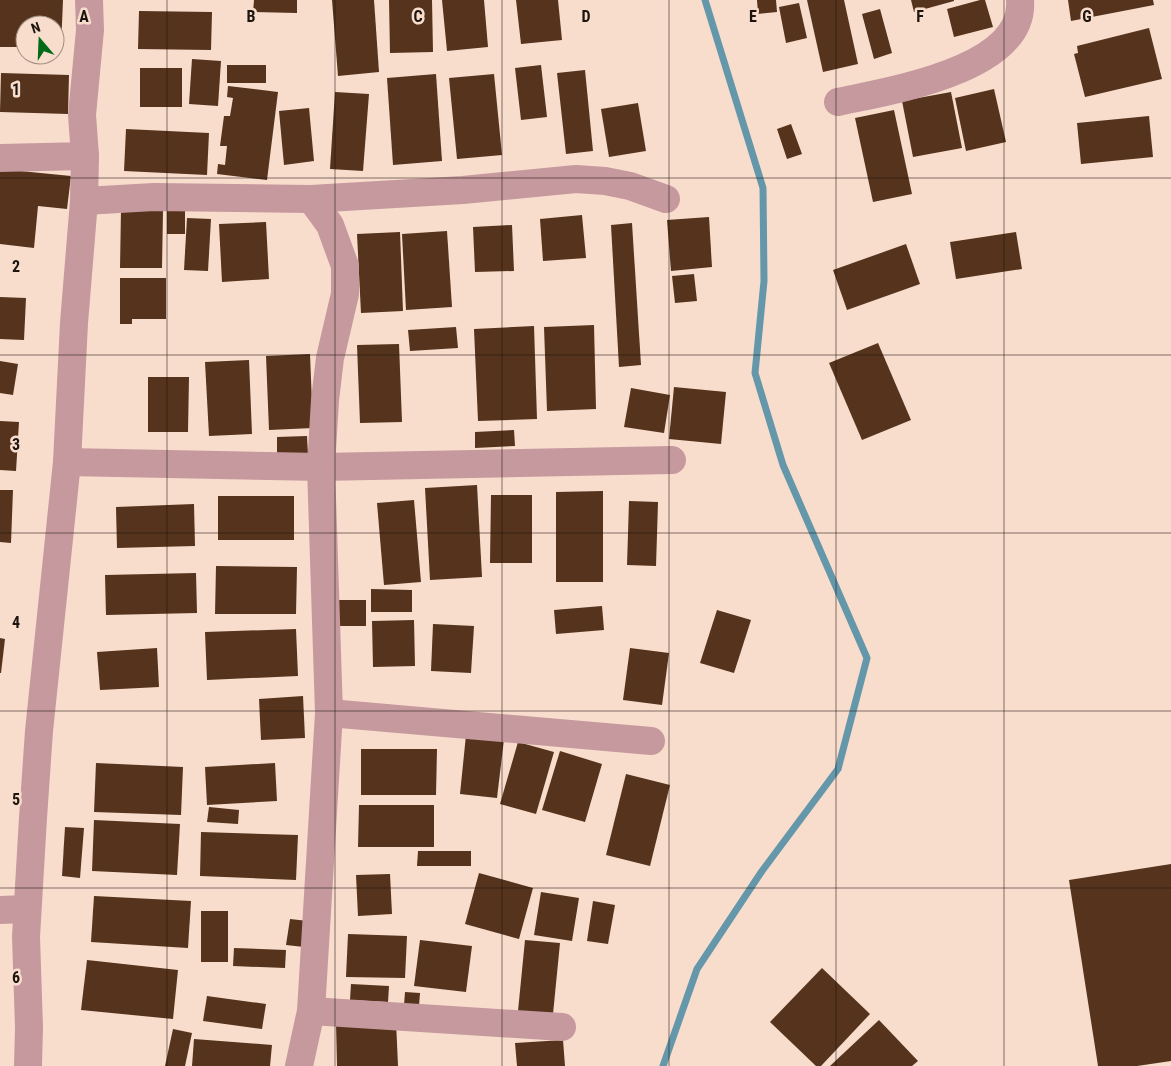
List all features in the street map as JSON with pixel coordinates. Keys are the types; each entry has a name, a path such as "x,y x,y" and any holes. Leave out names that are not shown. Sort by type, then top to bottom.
{"street":[{"path":"28,1066 29,1027 26,937 39,731 68,462 74,323 86,156 82,115 90,30 88,0"},
{"path":"838,102 942,76 977,62 1009,38 1021,10 1020,0"},
{"path":"0,158 86,156"},
{"path":"84,201 154,197 311,199 463,190 576,180 630,186 666,199"},
{"path":"299,1066 311,1011 329,713 321,467 325,400 330,358 345,294 345,266 330,225 311,199"},
{"path":"68,462 321,467 672,460"},
{"path":"329,713 651,741"},
{"path":"0,910 28,909"},
{"path":"311,1011 562,1027"}],"building":[{"path":"0,0 63,0 62,15 15,15 15,47 0,47"},
{"path":"254,0 297,0 297,13 253,12"},
{"path":"332,0 374,0 379,72 338,76"},
{"path":"389,0 432,0 433,52 390,53"},
{"path":"442,0 484,0 488,47 447,51"},
{"path":"516,0 558,0 562,40 521,44"},
{"path":"757,0 776,0 777,12 758,14"},
{"path":"807,0 844,0 858,64 823,72"},
{"path":"911,0 954,0 954,1 914,12"},
{"path":"985,0 993,27 954,37 947,9"},
{"path":"1068,0 1153,0 1154,5 1071,21"},
{"path":"799,3 807,38 786,43 779,7"},
{"path":"880,9 892,53 874,59 862,14"},
{"path":"139,11 212,12 211,50 138,49"},
{"path":"1149,28 1162,79 1085,97 1074,54 1078,53 1077,46"},
{"path":"192,59 221,61 218,106 189,104"},
{"path":"227,65 266,65 266,83 227,83"},
{"path":"541,65 547,117 521,120 515,68"},
{"path":"140,68 182,68 182,107 140,107"},
{"path":"585,70 593,151 566,154 557,73"},
{"path":"1,73 69,75 68,114 0,112"},
{"path":"436,74 442,161 393,165 387,78"},
{"path":"494,74 502,155 457,159 449,78"},
{"path":"228,86 278,92 267,180 217,174 218,164 225,165 227,146 220,146 224,116 230,116 233,98 227,97"},
{"path":"994,89 1006,142 966,151 955,98"},
{"path":"335,92 369,94 363,171 330,169"},
{"path":"951,92 962,148 913,157 902,101"},
{"path":"638,103 646,151 609,157 601,109"},
{"path":"309,108 314,161 284,165 279,111"},
{"path":"894,110 912,194 873,202 855,118"},
{"path":"1149,116 1153,157 1081,164 1077,123"},
{"path":"791,124 802,154 787,159 777,129"},
{"path":"126,129 209,133 207,175 124,171"},
{"path":"0,169 71,176 67,209 38,206 34,248 0,244"},
{"path":"167,209 185,209 185,234 167,234"},
{"path":"121,210 163,211 162,268 120,268"},
{"path":"582,215 586,258 543,261 540,219"},
{"path":"709,217 712,267 671,271 667,220"},
{"path":"187,218 211,219 208,271 184,270"},
{"path":"266,222 269,279 222,282 219,224"},
{"path":"632,223 641,365 619,367 611,225"},
{"path":"512,225 514,271 475,272 473,227"},
{"path":"447,231 452,307 406,310 402,234"},
{"path":"400,232 403,311 361,313 357,234"},
{"path":"1016,232 1022,269 956,279 950,242"},
{"path":"906,244 920,284 847,310 833,270"},
{"path":"694,274 697,301 675,303 672,276"},
{"path":"120,278 166,278 166,319 132,319 132,324 120,324"},
{"path":"0,297 26,298 24,340 0,339"},
{"path":"594,325 596,409 547,411 544,327"},
{"path":"534,326 537,419 478,421 474,329"},
{"path":"456,327 458,348 410,351 408,330"},
{"path":"878,343 911,420 862,440 829,363"},
{"path":"399,344 402,422 360,423 357,345"},
{"path":"310,354 313,428 269,430 266,356"},
{"path":"249,360 252,434 209,436 205,362"},
{"path":"0,361 18,364 13,395 0,393"},
{"path":"148,377 189,377 188,432 148,432"},
{"path":"674,387 726,392 721,444 669,439"},
{"path":"631,388 670,395 664,433 624,427"},
{"path":"0,421 19,422 16,471 0,470"},
{"path":"514,430 515,446 475,448 475,432"},
{"path":"307,436 308,455 277,455 277,437"},
{"path":"477,485 482,577 430,580 425,488"},
{"path":"0,490 13,490 11,543 0,542"},
{"path":"603,491 603,582 556,582 556,492"},
{"path":"491,495 532,495 532,563 490,563"},
{"path":"218,496 294,496 294,540 218,540"},
{"path":"414,500 421,582 384,585 377,503"},
{"path":"629,501 658,502 656,566 627,565"},
{"path":"194,504 195,546 117,548 116,507"},
{"path":"216,566 297,567 296,614 215,614"},
{"path":"196,573 197,613 106,615 105,575"},
{"path":"371,589 412,590 412,612 371,612"},
{"path":"339,600 366,600 366,626 339,626"},
{"path":"602,606 604,630 556,634 554,610"},
{"path":"717,610 751,620 734,673 700,663"},
{"path":"414,620 415,666 373,667 372,621"},
{"path":"433,624 474,626 471,673 431,671"},
{"path":"296,629 298,676 207,680 205,632"},
{"path":"0,638 5,639 1,673 0,673"},
{"path":"157,648 159,687 100,690 97,652"},
{"path":"630,648 669,653 662,705 623,700"},
{"path":"303,696 305,738 261,740 259,699"},
{"path":"466,735 504,739 497,798 460,794"},
{"path":"518,742 554,752 536,814 500,804"},
{"path":"361,749 437,749 436,795 361,795"},
{"path":"560,751 602,764 585,822 542,810"},
{"path":"96,763 183,767 181,815 94,812"},
{"path":"275,763 277,801 207,805 205,767"},
{"path":"626,774 670,785 650,866 606,855"},
{"path":"359,805 434,805 434,847 358,847"},
{"path":"209,807 239,810 238,824 207,822"},
{"path":"94,820 180,824 177,875 92,871"},
{"path":"65,827 84,828 80,878 62,876"},
{"path":"201,832 298,835 296,880 200,876"},
{"path":"418,851 471,851 471,866 417,866"},
{"path":"1171,864 1171,1061 1137,1066 1098,1066 1069,880"},
{"path":"479,873 533,888 519,939 465,924"},
{"path":"390,874 392,914 358,916 356,875"},
{"path":"541,892 579,898 572,941 534,935"},
{"path":"94,896 191,901 188,948 91,942"},
{"path":"593,901 615,905 608,944 587,941"},
{"path":"201,911 228,911 228,962 201,962"},
{"path":"290,919 308,921 304,947 286,945"},
{"path":"348,934 407,936 405,978 346,977"},
{"path":"420,940 472,946 466,992 414,986"},
{"path":"525,940 560,943 553,1014 518,1011"},
{"path":"234,948 286,950 285,968 233,966"},
{"path":"87,960 178,970 173,1019 81,1010"},
{"path":"822,968 870,1014 821,1066 816,1066 770,1022"},
{"path":"351,984 389,986 388,1002 350,1000"},
{"path":"405,992 420,993 419,1006 404,1005"},
{"path":"207,996 266,1004 262,1029 203,1021"},
{"path":"879,1020 918,1061 912,1066 830,1066"},
{"path":"396,1021 398,1066 337,1066 336,1023"},
{"path":"173,1029 192,1033 185,1066 165,1066"},
{"path":"194,1039 272,1045 270,1066 192,1066"},
{"path":"563,1040 565,1066 517,1066 515,1043"}],"waterway":[{"path":"663,1066 697,969 762,871 838,769 867,658 783,465 755,373 764,281 763,188 705,0"}]}
